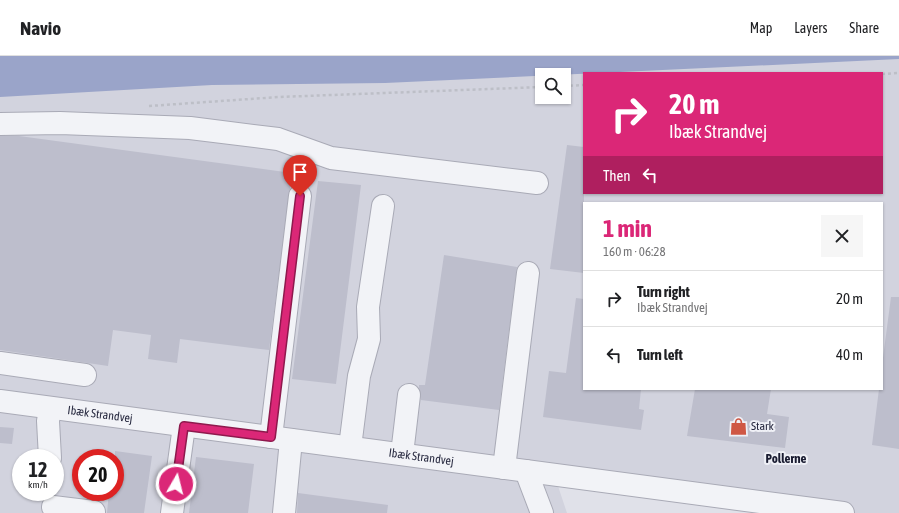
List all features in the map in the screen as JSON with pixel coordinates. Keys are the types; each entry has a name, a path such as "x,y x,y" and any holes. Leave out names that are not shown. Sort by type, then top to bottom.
{"street":[{"path":"0,124 60,123 190,128 278,139 331,158 537,183"},
{"path":"284,513 281,438 300,196"},
{"path":"350,447 359,376 369,339 368,307 383,206"},
{"path":"504,468 528,273"},
{"path":"0,363 85,375"},
{"path":"402,454 409,395"},
{"name":"Ibæk Strandvej","path":"0,402 843,513"},
{"path":"50,409 48,421 50,449"},
{"path":"172,513 184,426"},
{"path":"526,471 542,513"},
{"path":"53,504 94,512"}],"path":[{"path":"883,74 899,73"},
{"path":"571,86 583,85"},
{"path":"144,106 279,97 535,87"}],"shaded area":[{"path":"0,56 899,56 899,513 840,513 553,471 567,513 0,513"}],"water":[{"path":"0,56 899,56 899,59 621,72 583,72 583,74 571,74 571,68 535,68 535,76 385,83 212,85 0,97"}],"building":[{"path":"0,136 19,136 292,173 269,350 180,339 177,363 148,359 151,335 113,330 108,366 0,350"},
{"path":"567,145 583,147 583,273 550,269"},
{"path":"318,181 361,185 336,384 292,379"},
{"path":"444,255 517,267 499,410 421,400 419,385 425,385"},
{"path":"891,297 899,297 899,449 872,445 879,390 883,390 883,357"},
{"path":"576,298 583,299 583,390 641,390 639,409 644,410 641,430 543,417 549,371 566,373"},
{"name":"Stark","path":"695,390 771,390 767,414 789,417 785,448 687,436"},
{"path":"0,427 14,428 12,444 0,443"},
{"path":"124,452 152,456 144,513 107,513 108,501 124,501"},
{"path":"196,457 254,464 248,513 189,513"},
{"path":"298,493 388,505 387,513 297,513"}],"place":[{"name":"Stark","path":"738,426"}],"district":[{"name":"Pollerne","path":"786,458"}],"route":[{"path":"176,484 184,426 271,437 300,196"}]}
